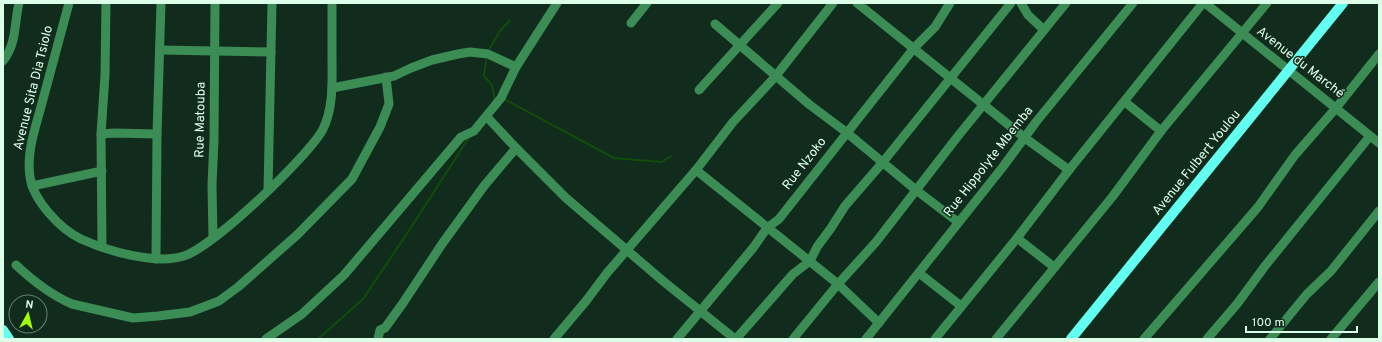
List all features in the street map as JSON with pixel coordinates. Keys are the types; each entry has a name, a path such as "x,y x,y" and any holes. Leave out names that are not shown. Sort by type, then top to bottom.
{"main road":[{"name":"Avenue Fulbert Youlou","path":"1071,339 1343,3"},
{"path":"3,330 9,339"}],"street":[{"path":"3,60 10,52 13,44 19,3"},
{"name":"Avenue Sita Dia Tsiolo","path":"69,3 32,141 29,164 32,186 46,210 67,230 79,238 119,253 156,259 175,258 186,255 213,238 288,171 315,141 323,129 327,118 332,88 332,3"},
{"path":"102,247 102,134 106,3"},
{"path":"156,259 157,134 161,3"},
{"name":"Rue Matouba","path":"213,238 212,185 214,140 215,3"},
{"path":"268,190 272,3"},
{"path":"266,339 302,314 344,275 461,137 474,131 487,117 501,98 516,67 557,3"},
{"path":"631,23 647,3"},
{"path":"699,90 778,3"},
{"path":"554,339 607,273 696,170 733,122 775,77 833,3"},
{"path":"857,3 1025,138 1069,170"},
{"name":"Rue Nzoko","path":"677,339 753,248 767,228 778,219 914,48 935,27 950,3"},
{"path":"487,117 557,190 627,251 736,339 794,274 810,261 817,246 845,206 883,162 1011,3"},
{"path":"1021,3 1028,15 1044,30"},
{"path":"794,339 838,284 876,242 984,104 1066,3"},
{"name":"Rue Hippolyte Mbemba","path":"866,339 1025,138 1036,122 1133,3"},
{"path":"935,339 1204,3"},
{"name":"Avenue du Marché","path":"1204,3 1242,35 1379,143"},
{"path":"996,339 1113,196 1161,131 1267,3"},
{"path":"715,24 775,77 958,222"},
{"path":"160,50 271,52"},
{"path":"332,88 394,76 432,60 470,52 488,54 516,67"},
{"path":"1144,339 1258,207 1294,155 1336,108 1379,54"},
{"path":"16,265 31,279 65,301 72,304 133,318 190,312 219,301 238,287 297,235 352,179 380,127 389,104 386,77"},
{"path":"1124,102 1161,131"},
{"path":"102,134 157,134"},
{"path":"1207,339 1237,304 1270,260 1370,136"},
{"path":"378,339 380,330 385,328 403,303 446,237 484,186 516,148"},
{"path":"696,170 838,284 879,323"},
{"path":"32,186 102,172"},
{"path":"1270,339 1307,294 1331,271 1379,211"},
{"path":"1017,238 1054,267"},
{"path":"919,273 961,306"},
{"path":"1331,339 1379,282"}],"waterway":[{"path":"490,48 500,31 510,20"},
{"path":"486,60 484,76 492,85 495,101"},
{"path":"504,99 614,158 662,162 671,156 666,159"},
{"path":"318,339 363,299 468,139"}]}
